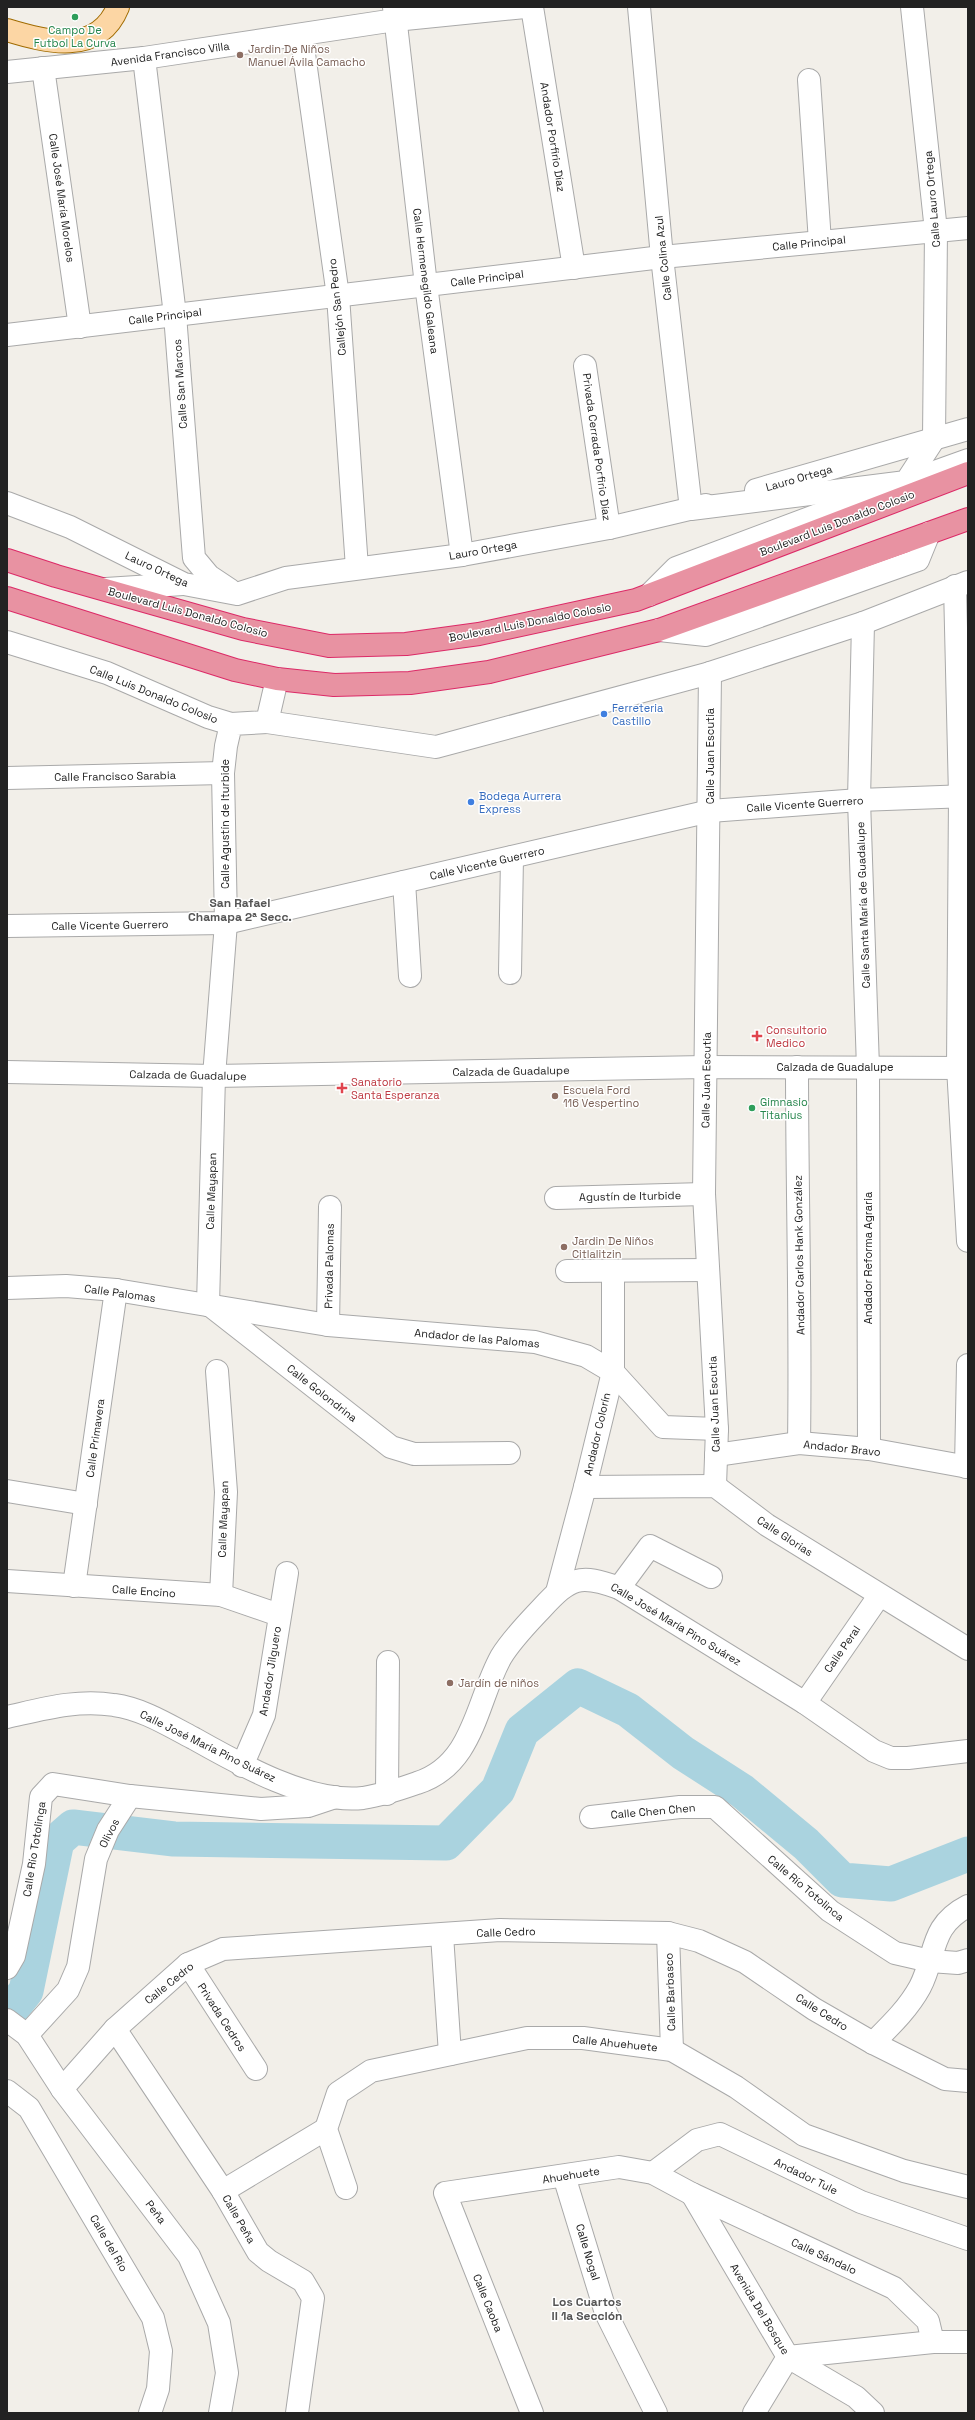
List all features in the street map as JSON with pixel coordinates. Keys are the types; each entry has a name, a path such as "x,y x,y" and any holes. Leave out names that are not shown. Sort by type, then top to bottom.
{"highway":[{"name":"Boulevard Luis Donaldo Colosio","path":"7,560 243,629 329,646 406,644 478,634 636,600 968,473"},
{"path":"7,598 235,670 277,679 334,685 410,683 489,672 659,630 968,519"}],"main road":[{"path":"7,30 36,39 66,43 93,37 106,25 118,7"}],"street":[{"name":"Avenida Francisco Villa","path":"7,72 144,58 395,13 525,7"},
{"name":"Andador Porfirio Díaz","path":"532,7 574,268"},
{"name":"Calle Colina Azul","path":"640,7 662,257 691,509"},
{"name":"Calle Lauro Ortega","path":"912,7 936,231 934,439"},
{"name":"Calle Hermenegildo Galeana","path":"395,13 426,285 462,555"},
{"name":"Avenida Francisco Villa","path":"93,37 100,63"},
{"name":"Callejón San Pedro","path":"303,47 338,296 357,568"},
{"name":"Calle San Marcos","path":"144,58 175,315 194,558 209,576 237,594"},
{"name":"Calle José María Morelos","path":"43,68 80,327"},
{"path":"809,80 820,242"},
{"name":"Calle Principal","path":"7,335 662,257 968,228"},
{"name":"Privada Cerrada Porfirio Díaz","path":"585,366 609,528"},
{"name":"Lauro Ortega","path":"7,503 70,527 184,584 237,594 286,578 462,555 609,528 691,509 968,429"},
{"path":"691,509 906,482 934,439"},
{"path":"649,595 676,568 968,460"},
{"path":"102,589 184,584"},
{"path":"231,724 267,722 436,747 710,673 863,623 961,584 964,796 963,1067 968,1241"},
{"name":"Calle Santa María de Guadalupe","path":"863,623 859,800 868,1068"},
{"name":"Calle Luis Donaldo Colosio","path":"7,642 107,673 208,717 231,724"},
{"name":"Calle Juan Escutia","path":"710,673 710,812 704,1194 717,1429 715,1486"},
{"path":"267,722 277,679"},
{"name":"Calle Agustín de Iturbide","path":"214,1076 226,923 223,773 226,746 231,724"},
{"name":"Calle Francisco Sarabia","path":"7,778 223,773"},
{"name":"Calle Vicente Guerrero","path":"7,926 226,923 710,812 859,800 964,796"},
{"path":"510,973 512,857"},
{"path":"404,882 410,976"},
{"name":"Calzada de Guadalupe","path":"7,1072 214,1076 706,1067 963,1067"},
{"name":"Andador Carlos Hank González","path":"797,1067 797,1212 801,1332 799,1443"},
{"name":"Andador Reforma Agraria","path":"868,1068 869,1449"},
{"name":"Calle Mayapan","path":"208,1304 214,1076"},
{"name":"Agustín de Iturbide","path":"556,1198 704,1194"},
{"name":"Privada Palomas","path":"328,1326 330,1207"},
{"path":"567,1271 613,1272 708,1270"},
{"name":"Andador Colorín","path":"557,1592 585,1487 612,1372 613,1272"},
{"name":"Calle Palomas","path":"7,1288 66,1286 116,1290 139,1296 208,1304"},
{"name":"Calle Primavera","path":"74,1586 116,1290"},
{"name":"Andador de las Palomas","path":"208,1304 328,1326 535,1342 586,1356 612,1372 663,1427 717,1429"},
{"name":"Calle Golondrina","path":"208,1304 391,1447 414,1454 445,1455 509,1453"},
{"path":"967,1467 968,1365"},
{"name":"Calle Mayapan","path":"217,1371 226,1492 220,1595"},
{"name":"Andador Bravo","path":"716,1455 799,1443 869,1449 967,1467"},
{"path":"585,1487 715,1486"},
{"name":"Calle Glorias","path":"715,1486 767,1525 879,1596 968,1649"},
{"path":"7,1490 86,1504"},
{"path":"619,1588 650,1546 711,1577"},
{"name":"Andador Jilguero","path":"242,1766 264,1715 279,1614 287,1573"},
{"name":"Calle José María Pino Suárez","path":"7,1717 60,1705 91,1703 115,1705 138,1711 160,1720 242,1766 273,1779 335,1797 362,1798 386,1794 422,1782 441,1771 458,1755 468,1739 502,1657 518,1633 557,1592 572,1582 586,1578 619,1588 805,1703 874,1750 891,1758 908,1758 968,1751"},
{"name":"Calle Encino","path":"7,1581 220,1595 279,1614"},
{"name":"Calle Peral","path":"805,1703 879,1596"},
{"path":"386,1794 388,1662"},
{"name":"Calle Río Totolinga","path":"7,1968 14,1956 34,1864 41,1797 53,1784 130,1796"},
{"path":"130,1796 261,1809 308,1806 335,1797"},
{"name":"Olivos","path":"27,2035 68,1990 78,1967 96,1859 108,1830 130,1796"},
{"name":"Calle Chen Chen","path":"591,1817 680,1807 715,1807"},
{"name":"Calle Río Totolinca","path":"715,1807 830,1911 895,1953 930,1961 958,1963 968,1960"},
{"path":"873,2043 896,2020 920,1987 930,1961 933,1944 942,1926 959,1911 968,1906"},
{"name":"Calle Cedro","path":"62,2089 115,2028 188,1964 223,1949 500,1930 668,1933 698,1941 745,1962 814,2009 873,2043 945,2079 968,2081"},
{"name":"Calle Barbasco","path":"668,1933 672,2050"},
{"path":"442,1935 450,2054"},
{"name":"Privada Cedros","path":"188,1964 256,2069"},
{"path":"7,2020 27,2035"},
{"name":"Calle Peña","path":"115,2028 223,2191 258,2252 269,2261 303,2281 313,2298 297,2413"},
{"name":"Peña","path":"27,2035 62,2089 189,2256 219,2323 226,2373 220,2413"},
{"name":"Calle Ahuehuete","path":"326,2129 338,2093 371,2071 527,2038 583,2038 672,2050 736,2086 804,2135 904,2171 968,2187"},
{"name":"Calle del Río","path":"7,2091 29,2108 153,2318 161,2351 158,2389 150,2413"},
{"path":"223,2191 326,2129 346,2188"},
{"name":"Andador Tule","path":"653,2173 697,2140 720,2134 861,2202 968,2239"},
{"name":"Ahuehuete","path":"444,2193 619,2167 653,2173 692,2194"},
{"name":"Calle Nogal","path":"564,2176 606,2313 656,2413"},
{"name":"Calle Caoba","path":"444,2193 532,2413"},
{"name":"Calle Sándalo","path":"692,2194 894,2288 928,2321 933,2342"},
{"name":"Avenida Del Bosque","path":"692,2194 788,2357 853,2405 873,2413"},
{"path":"754,2413 788,2357 933,2342 968,2342"}],"waterway":[{"path":"14,2006 26,1991 57,1841 73,1827 174,1839 446,1843 498,1790 522,1731 578,1686 628,1710 683,1753 742,1791 806,1844 842,1880 891,1884 968,1854"}],"place":[{"name":"Campo De Futbol La Curva","path":"75,17"},
{"name":"Jardin De Niños Manuel Ávila Camacho","path":"240,55"},
{"name":"Ferreteria Castillo","path":"604,714"},
{"name":"Bodega Aurrera Express","path":"471,802"},
{"name":"Consultorio Medico","path":"757,1036"},
{"name":"Sanatorio Santa Esperanza","path":"342,1088"},
{"name":"Escuela Ford 116 Vespertino","path":"555,1096"},
{"name":"Gimnasio Titanius","path":"752,1108"},
{"name":"Jardin De Niños Citlalitzin","path":"564,1247"},
{"name":"Jardín de niños","path":"450,1683"}],"district":[{"name":"San Rafael Chamapa 2ª Secc.","path":"240,910"},
{"name":"Los Cuartos II 1a Sección","path":"587,2309"}]}
